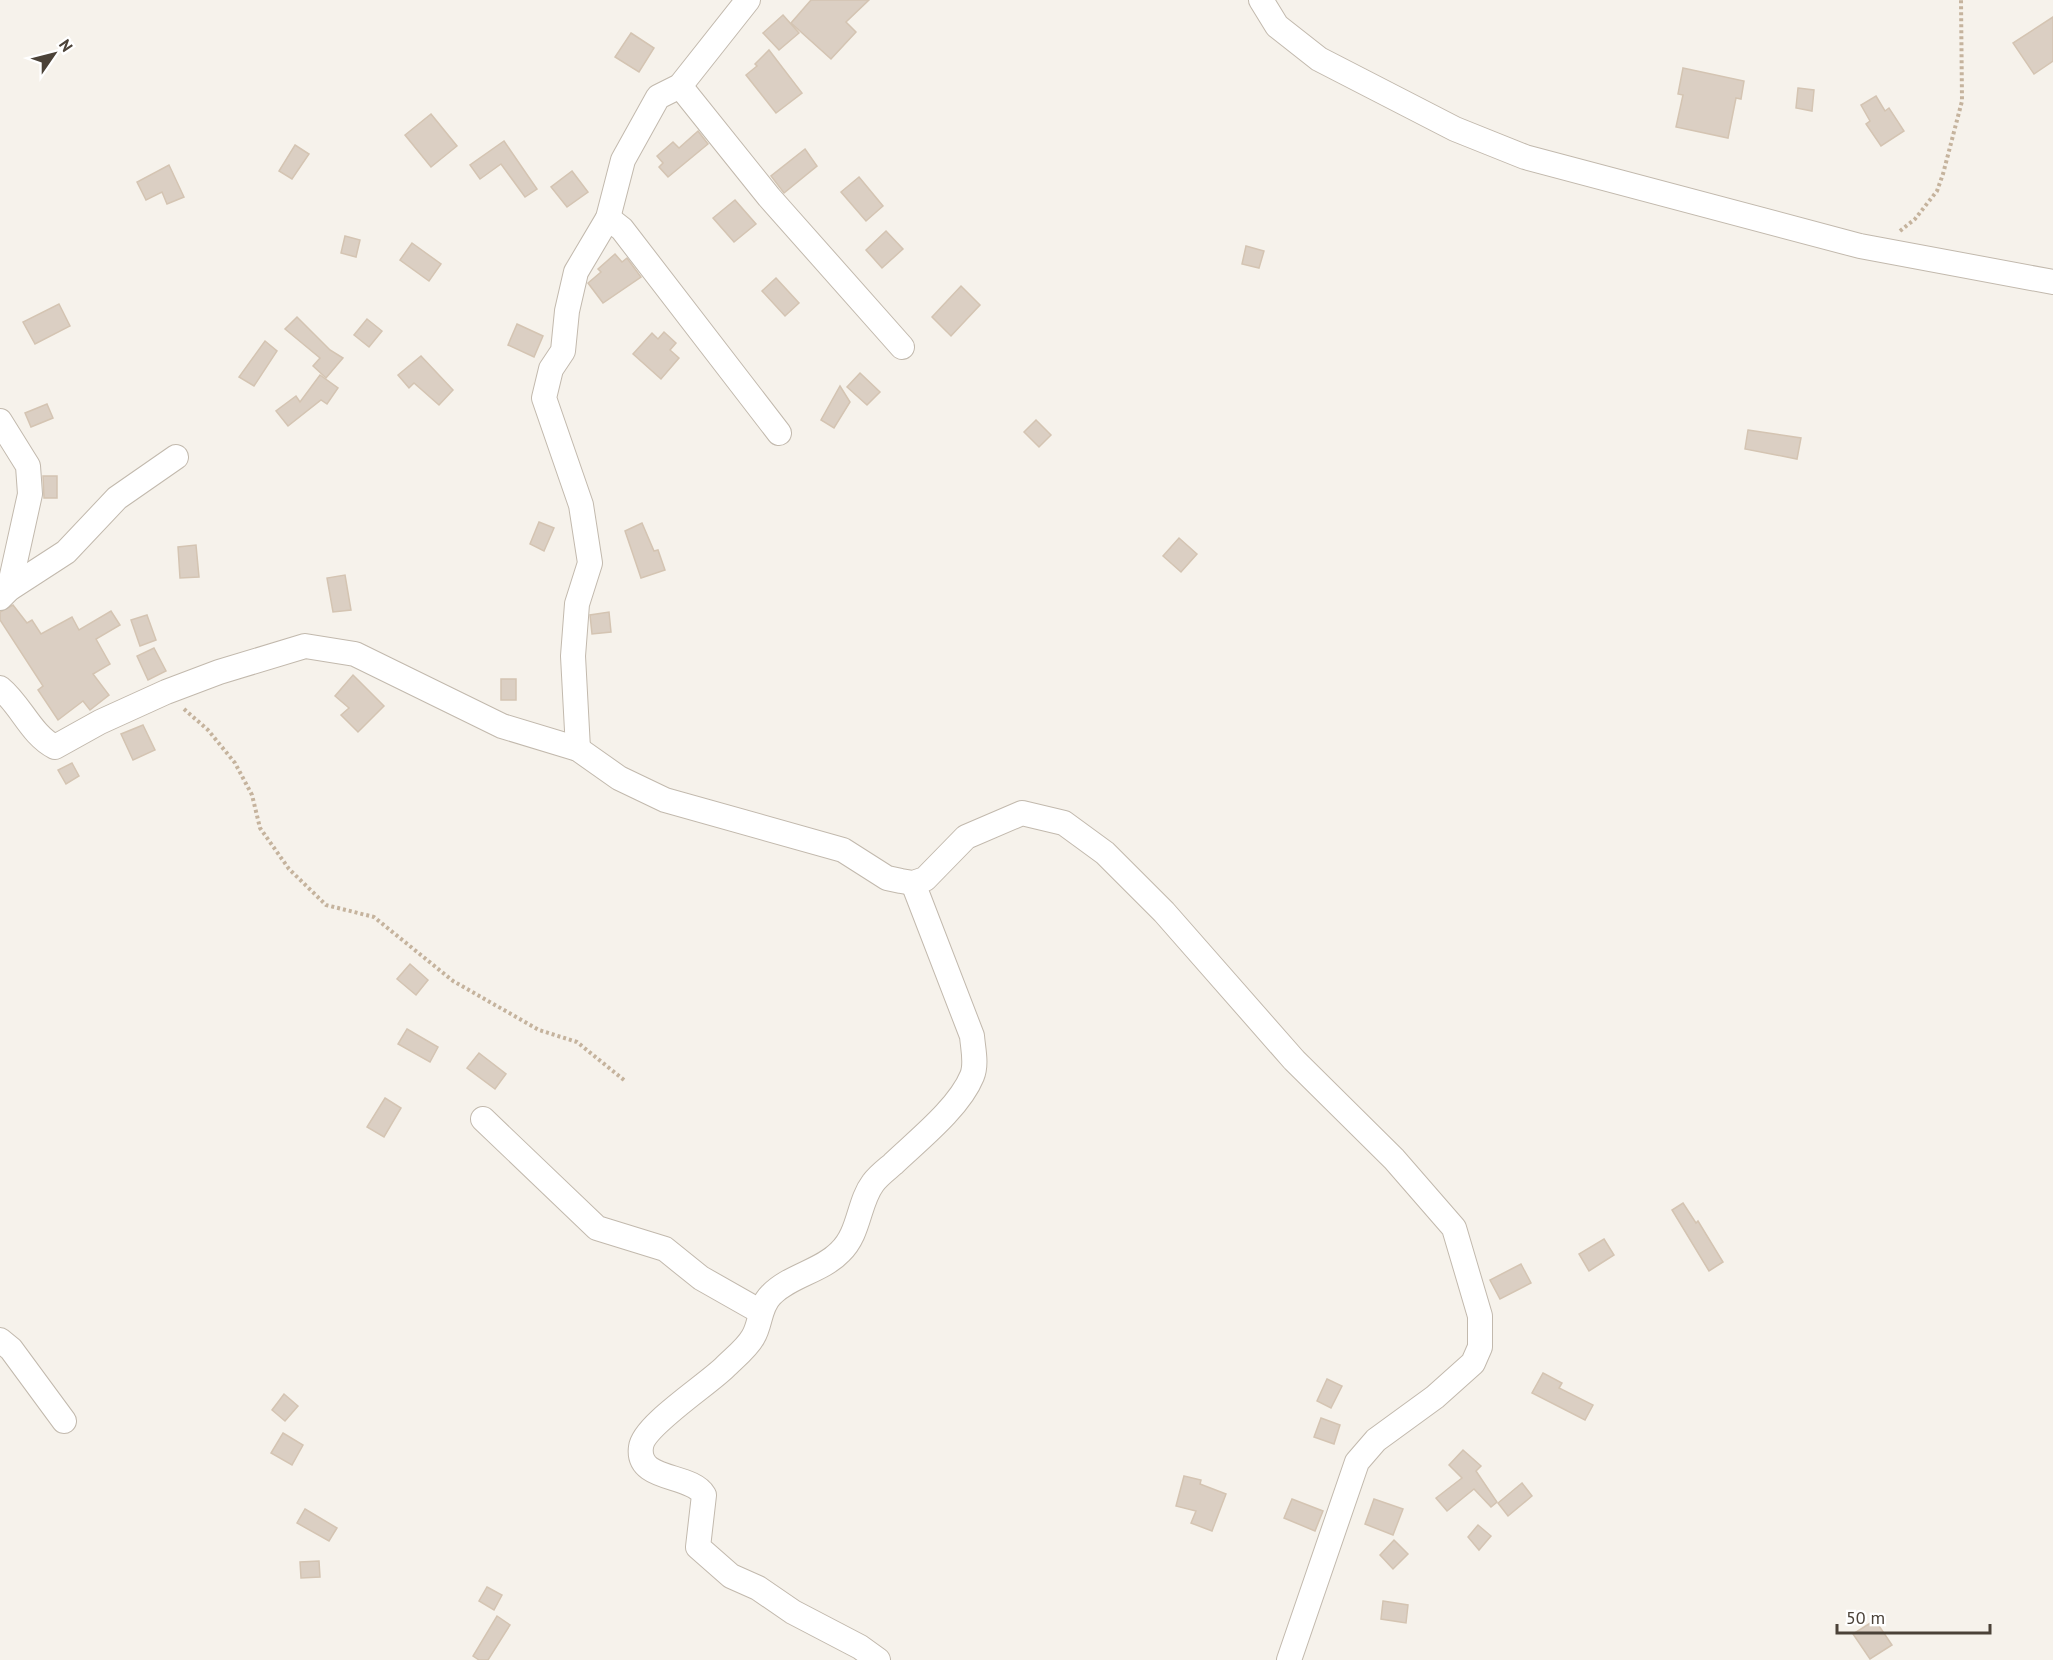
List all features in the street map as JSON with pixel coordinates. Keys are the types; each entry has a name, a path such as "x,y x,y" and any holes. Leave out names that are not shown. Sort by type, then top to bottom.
{"street":[{"path":"578,748 574,645 577,604 590,563 580,505 544,398 551,369 563,351 567,311 576,272 609,218 623,160 658,97 680,86 748,0"},
{"path":"1261,0 1277,26 1319,59 1455,129 1525,157 1860,246 2053,282"},
{"path":"680,86 769,197 902,347"},
{"path":"609,218 622,229 779,433"},
{"path":"0,421 28,466 30,494 5,594"},
{"path":"5,594 66,552 117,498 176,457"},
{"path":"0,688 12,698 44,742 55,747 100,722 166,692 219,672 305,646 355,654 502,726 578,748 619,778 665,800 843,850 887,878 913,884 925,879 966,837 1022,813 1064,822 1105,853 1164,912 1294,1060 1394,1159 1454,1228 1480,1316 1480,1347 1473,1363 1434,1397 1376,1440 1357,1462 1289,1660"},
{"path":"878,1660 860,1647 793,1612 758,1588 731,1576 698,1547 704,1495 700,1488 693,1483 653,1472 642,1459 640,1448 645,1435 664,1416 704,1388 754,1337 760,1312 771,1295 839,1254 854,1232 872,1183 950,1108 972,1077 975,1059 972,1036 913,884"},
{"path":"483,1119 597,1228 665,1249 701,1278 760,1312"},
{"path":"0,1340 11,1349 64,1421"}],"path":[{"path":"1895,236 1922,210 1937,191 1943,174 1962,101 1961,0"},
{"path":"166,692 208,730 235,763 252,795 260,828 289,868 326,905 374,917 453,981 539,1030 577,1042 624,1080"}],"building":[{"path":"811,0 869,0 846,22 856,32 831,59 791,23"},
{"path":"783,15 799,33 779,50 763,33"},
{"path":"2053,17 2053,61 2034,74 2013,43"},
{"path":"631,33 654,48 639,72 615,57"},
{"path":"769,50 802,93 776,113 746,75 757,66 755,64"},
{"path":"1683,68 1744,81 1741,99 1736,98 1728,138 1676,127 1683,95 1678,94"},
{"path":"1798,88 1814,90 1812,111 1796,108"},
{"path":"1876,96 1885,111 1889,108 1904,131 1881,146 1866,124 1870,121 1861,105"},
{"path":"431,114 457,146 431,167 405,135"},
{"path":"698,131 708,144 668,177 659,167 663,163 657,156 673,142 679,148"},
{"path":"504,141 537,189 525,197 501,164 480,179 470,165"},
{"path":"295,145 309,154 292,179 279,171"},
{"path":"805,149 817,166 784,193 771,176"},
{"path":"169,165 184,197 167,204 162,192 146,200 137,182"},
{"path":"572,171 588,192 567,207 551,187"},
{"path":"859,177 883,206 866,221 841,192"},
{"path":"735,200 756,224 734,242 713,218"},
{"path":"886,231 903,249 882,268 866,250"},
{"path":"345,236 360,240 356,257 341,253"},
{"path":"412,243 441,264 429,281 400,260"},
{"path":"1246,246 1264,251 1259,268 1242,264"},
{"path":"615,254 622,262 627,258 641,277 603,303 588,283 601,272 598,269"},
{"path":"776,278 799,303 785,316 762,291"},
{"path":"961,286 980,305 951,336 932,317"},
{"path":"59,304 70,326 35,344 23,322"},
{"path":"297,317 330,350 343,358 326,378 313,366 320,358 285,329"},
{"path":"367,319 382,331 369,347 354,335"},
{"path":"517,324 543,336 534,357 508,345"},
{"path":"664,332 676,343 670,350 679,358 661,379 633,354 652,333 658,339"},
{"path":"265,341 277,351 254,386 239,377"},
{"path":"421,356 453,390 439,405 414,383 409,388 398,375"},
{"path":"860,373 880,392 867,405 847,387"},
{"path":"320,375 338,388 327,404 321,400 288,426 276,411 296,396 300,402"},
{"path":"840,386 850,402 834,428 821,420"},
{"path":"47,404 53,418 31,427 25,413"},
{"path":"1036,420 1051,435 1039,447 1024,432"},
{"path":"1748,430 1801,438 1797,459 1745,449"},
{"path":"43,476 57,476 57,498 44,498"},
{"path":"539,522 554,528 544,551 530,544"},
{"path":"642,523 654,551 658,550 665,570 641,578 625,531"},
{"path":"1179,538 1197,554 1181,572 1163,556"},
{"path":"196,545 199,577 180,578 178,547"},
{"path":"345,575 351,610 333,612 327,578"},
{"path":"13,605 27,623 32,620 41,634 72,617 79,630 111,611 120,625 96,639 110,664 93,674 109,695 90,710 83,701 58,720 38,690 43,686 0,620 0,612"},
{"path":"609,612 611,632 592,634 590,615"},
{"path":"147,615 156,640 140,646 131,620"},
{"path":"154,648 166,671 148,680 137,656"},
{"path":"353,675 384,706 358,732 341,715 349,708 335,696"},
{"path":"501,679 516,679 516,700 501,700"},
{"path":"143,725 155,750 133,760 121,734"},
{"path":"72,763 79,776 66,784 58,770"},
{"path":"410,964 428,980 416,995 397,979"},
{"path":"407,1029 438,1047 430,1062 398,1044"},
{"path":"479,1053 506,1074 495,1089 467,1068"},
{"path":"385,1098 401,1108 384,1137 367,1127"},
{"path":"1683,1203 1696,1223 1698,1221 1723,1262 1709,1271 1672,1210"},
{"path":"1604,1239 1614,1255 1589,1271 1579,1254"},
{"path":"1521,1264 1531,1283 1500,1299 1490,1280"},
{"path":"1543,1373 1562,1383 1559,1388 1593,1405 1585,1420 1532,1393"},
{"path":"1327,1379 1342,1386 1331,1408 1317,1401"},
{"path":"284,1394 298,1406 285,1421 272,1410"},
{"path":"1321,1418 1340,1425 1334,1444 1314,1437"},
{"path":"283,1433 303,1445 292,1465 271,1453"},
{"path":"1463,1450 1481,1466 1476,1471 1497,1502 1491,1507 1474,1489 1447,1511 1436,1498 1462,1478 1449,1465"},
{"path":"1184,1476 1201,1480 1200,1484 1226,1494 1212,1531 1191,1523 1196,1511 1176,1506"},
{"path":"1522,1483 1532,1496 1508,1516 1498,1503"},
{"path":"1292,1499 1323,1511 1315,1531 1284,1518"},
{"path":"1374,1499 1403,1509 1393,1535 1365,1524"},
{"path":"305,1509 337,1528 329,1541 297,1523"},
{"path":"1478,1525 1491,1536 1479,1550 1468,1537"},
{"path":"1394,1540 1408,1554 1393,1569 1380,1555"},
{"path":"319,1561 320,1577 301,1578 300,1562"},
{"path":"487,1587 502,1595 494,1610 479,1601"},
{"path":"1383,1601 1408,1605 1406,1623 1381,1619"},
{"path":"497,1616 510,1625 488,1660 479,1660 473,1656"},
{"path":"1875,1620 1892,1645 1870,1659 1853,1634"}]}
